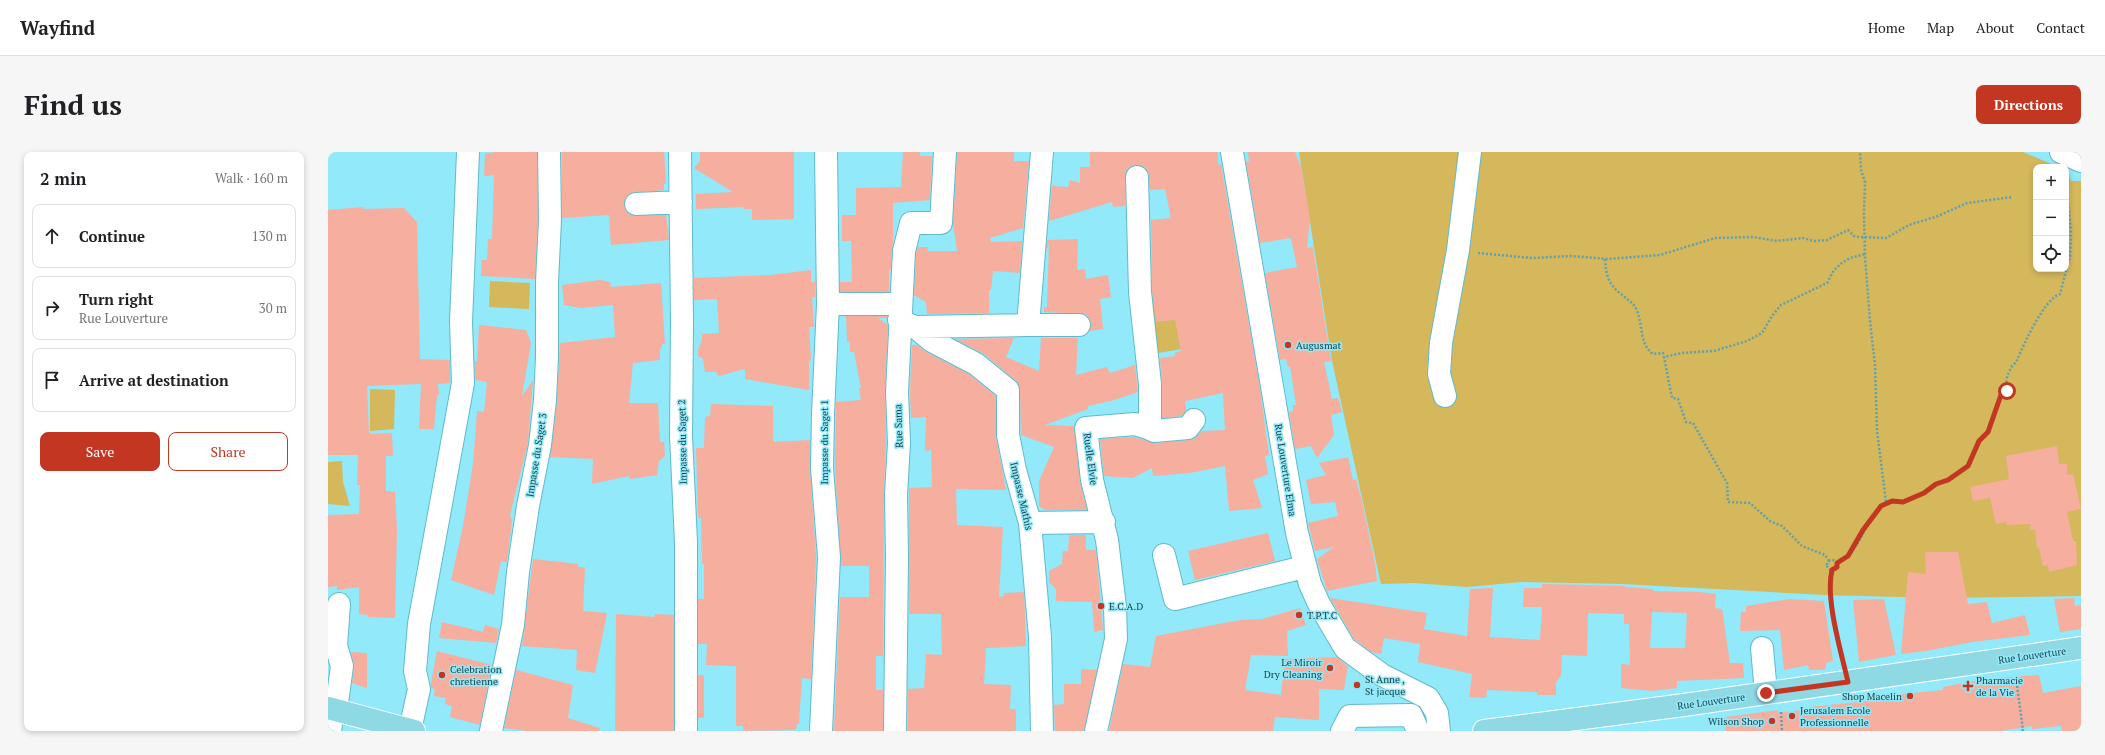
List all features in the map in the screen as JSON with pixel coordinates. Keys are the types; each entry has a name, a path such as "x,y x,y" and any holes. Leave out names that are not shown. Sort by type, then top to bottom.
{"main road":[{"name":"Rue Louverture","path":"1484,731 1538,728 1766,693 2081,648"},
{"path":"332,709 412,730"}],"street":[{"path":"412,730 419,689 415,671 419,624 463,383 461,322 468,152"},
{"name":"Impasse du Saget 3","path":"491,731 513,625 519,564 528,506 540,445 545,400 547,357 547,282 550,220 549,152"},
{"name":"Impasse du Saget 2","path":"680,152 681,436 686,542 686,731"},
{"name":"Impasse du Saget 1","path":"821,731 829,557 822,468 828,304 826,152"},
{"name":"Rue Sama","path":"895,731 896,495 899,442 897,392 905,317 904,251 911,223 941,223 945,152"},
{"path":"1028,325 1042,152"},
{"name":"Rue Louverture Elma","path":"1232,152 1304,567 1319,604 1345,648 1382,675 1428,698 1437,713 1439,731"},
{"path":"1445,396 1439,374 1441,343 1458,250 1470,152"},
{"path":"2061,152 2081,161"},
{"path":"1137,177 1140,292 1150,384 1150,425 1148,428 1154,431 1188,428 1194,420"},
{"path":"636,204 681,202"},
{"path":"828,304 905,317 1028,325 1079,325"},
{"name":"Impasse Mathis","path":"905,317 932,341 976,364 1008,390 1008,435 1015,470 1030,523 1040,637 1042,731"},
{"name":"Ruelle Elvie","path":"1096,731 1116,639 1115,607 1104,522 1092,480 1086,428 1107,425 1135,424 1148,428"},
{"path":"1030,523 1104,522"},
{"path":"1164,555 1176,599 1304,567"},
{"path":"330,731 332,709 342,666 336,646 339,604"},
{"path":"1762,648 1766,693"},
{"path":"1342,731 1350,716 1411,715 1418,731"}],"path":[{"path":"1860,152 1861,170 1865,182 1865,254 1868,299 1876,365 1877,431 1886,502"},
{"path":"1458,250 1469,253 1532,258 1572,256 1605,260 1660,255 1715,238 1743,237 1770,241 1803,238 1821,241 1827,240 1848,230 1854,236 1886,238 1909,225 1938,216 1967,203 2013,197"},
{"path":"1848,682 1831,600 1830,579 1832,570 1837,567 1837,563 1848,556 1863,530 1881,506 1886,502 1903,502 1924,493 1936,484 1959,473 1968,466 1979,441 1988,432 2002,392 2007,391 2006,380 2010,368 2016,361 2025,341 2047,304 2055,295 2060,294 2060,288 2065,280 2070,256 2071,232 2068,200"},
{"path":"1664,357 1693,352 1714,351 1747,342 1762,332 1772,316 1782,305 1827,283 1834,270 1842,263 1850,258 1865,254"},
{"path":"1605,260 1607,277 1610,285 1635,307 1642,327 1642,336 1646,349 1653,354 1663,353 1672,398 1678,399 1686,422 1693,423 1697,433 1703,439 1709,454 1727,483 1728,502 1750,503 1770,521 1782,526 1802,546 1825,555 1829,561 1827,566 1832,570"},
{"path":"1829,561 1834,560 1837,563"},
{"path":"2013,658 2023,730 2020,731"}],"shaded area":[{"path":"1299,152 2023,152 2051,164 2033,164 2033,272 2069,272 2069,176 2071,181 2081,181 2081,596 1936,598 1824,595 1623,584 1521,582 1467,587 1414,583 1381,584 1332,361"},
{"path":"490,281 530,283 529,309 489,307"},
{"path":"1179,292 1182,349 1152,354 1148,297"},
{"path":"370,389 395,390 394,429 370,431"},
{"path":"342,461 343,482 350,506 328,504 328,462"}],"building":[{"path":"495,152 537,152 538,220 535,279 481,276 482,260 487,260 488,239 492,239 494,175 484,176 485,154"},
{"path":"562,152 664,152 666,183 664,184 664,190 630,193 625,199 624,205 626,211 631,215 666,215 669,240 611,245 609,215 562,218"},
{"path":"700,152 794,152 794,219 752,220 752,209 744,209 744,207 696,209 696,194 733,192 694,168 700,161"},
{"path":"903,152 920,152 920,156 932,156 930,200 893,203 893,242 891,270 889,268 889,292 840,292 840,282 852,282 851,241 842,241 842,215 856,215 856,188 901,187"},
{"path":"957,152 1014,152 1014,161 1029,161 1023,228 990,238 991,242 1022,241 1020,273 993,271 991,290 989,290 989,313 927,314 926,302 914,295 916,253 918,247 927,247 928,251 957,251 953,224"},
{"path":"1090,152 1218,152 1218,165 1221,164 1259,382 1269,455 1265,456 1268,474 1253,480 1262,508 1229,511 1225,466 1190,473 1153,476 1152,468 1133,478 1104,476 1100,439 1134,437 1155,443 1189,440 1194,439 1202,431 1225,430 1223,393 1185,401 1186,411 1181,416 1162,418 1160,358 1175,356 1175,353 1181,351 1175,320 1156,322 1152,291 1151,220 1171,218 1165,189 1150,190 1148,171 1143,166 1136,165 1130,167 1126,171 1125,206 1113,207 1112,202 1049,221 1052,186 1068,187 1070,180 1080,183 1080,167 1090,167"},
{"path":"1248,152 1295,152 1301,167 1310,219 1307,248 1313,247 1331,361 1324,362 1332,399 1338,398 1342,412 1331,415 1334,435 1317,458 1311,446 1295,449 1289,412 1293,411 1293,405 1296,405 1290,366 1288,367 1286,359 1280,360 1265,273 1297,267 1291,238 1260,243 1246,162 1249,162"},
{"path":"363,207 363,209 404,208 417,222 420,359 450,360 450,383 438,384 439,395 437,395 434,429 419,429 421,384 367,386 369,434 392,433 393,456 386,456 386,491 395,492 397,529 395,618 368,617 368,615 359,614 359,587 337,590 337,586 328,587 328,515 359,514 360,485 357,485 358,455 328,455 328,210"},
{"path":"1078,239 1077,270 1085,269 1086,279 1108,275 1111,297 1100,299 1103,329 1090,331 1090,319 1085,314 1044,312 1044,307 1047,307 1049,244 1046,252 1047,240"},
{"path":"811,270 811,282 815,282 815,297 812,297 814,327 809,327 811,359 809,362 809,390 745,379 745,369 719,376 716,372 705,372 703,359 698,356 698,350 702,340 702,334 719,333 717,299 694,300 694,278 771,275"},
{"path":"600,280 610,282 611,287 661,283 665,344 662,344 662,348 660,349 660,360 633,363 629,403 658,403 660,442 664,442 665,456 659,461 657,475 630,479 629,476 592,484 593,459 550,457 557,401 560,343 615,337 613,305 581,308 564,305 562,285"},
{"path":"846,316 887,316 887,318 878,318 888,325 885,391 886,443 884,495 883,656 876,656 876,690 883,690 883,731 834,731 840,597 869,597 869,566 841,566 835,468 836,402 861,400 859,389 861,388 854,352 850,352 850,341 847,342"},
{"path":"479,325 526,330 531,343 522,396 533,380 528,443 510,515 512,520 507,562 501,561 494,595 451,580 463,526 473,464 477,411 484,412 487,382 475,380 475,361 477,361"},
{"path":"1014,338 1006,357 1039,371 1041,338 1078,338 1076,375 1107,367 1110,373 1135,365 1138,392 1111,401 1088,406 1088,409 1045,425 1074,426 1080,481 1087,510 1045,510 1039,506 1039,481 1054,447 1021,435 1020,390 1016,381 984,354 955,339"},
{"path":"912,345 917,345 926,352 969,374 996,396 996,437 1006,490 956,489 957,525 1003,527 999,596 1003,597 1004,593 1024,592 1026,646 986,648 984,684 1011,685 1010,709 1016,709 1016,731 908,731 908,689 924,688 926,654 942,655 941,614 909,614 909,488 932,487 931,450 925,451 926,417 911,418 910,392"},
{"path":"711,404 773,406 773,442 810,440 810,469 816,557 811,679 802,678 799,724 797,724 796,730 743,731 743,726 736,726 736,666 706,665 707,644 698,644 698,599 704,599 704,564 702,564 701,518 698,518 696,448 704,448 705,417 710,416"},
{"path":"2057,446 2059,464 2067,464 2067,475 2073,474 2081,509 2067,512 2073,541 2076,541 2077,565 2049,572 2048,565 2043,566 2039,548 2037,548 2035,530 2030,530 2030,524 2007,525 2006,522 1996,524 1990,498 1973,501 1970,487 2009,479 2006,456"},
{"path":"1348,457 1353,480 1356,479 1362,501 1375,563 1377,581 1327,591 1317,559 1334,547 1315,551 1308,523 1338,516 1335,502 1311,504 1306,480 1326,475 1319,463"},
{"path":"1268,533 1275,561 1195,580 1188,551"},
{"path":"1069,535 1086,535 1086,550 1096,550 1103,630 1094,632 1092,602 1056,601 1056,589 1049,582 1049,571 1062,564 1063,551 1068,551"},
{"path":"1925,552 1958,552 1968,604 1987,602 1992,623 2025,615 2030,635 1972,642 1926,651 1901,654 1908,572 1926,574"},
{"path":"533,559 578,564 578,567 585,567 583,611 607,613 595,673 576,670 577,650 522,646"},
{"path":"1542,584 1625,586 1653,589 1653,591 1716,594 1715,608 1722,609 1730,663 1743,663 1744,678 1677,681 1677,688 1652,691 1621,688 1621,664 1630,665 1629,624 1624,624 1624,614 1588,613 1587,656 1562,655 1561,675 1556,683 1556,695 1537,695 1537,692 1487,690 1486,698 1469,697 1472,674 1418,662 1420,644 1384,638 1381,654 1371,652 1354,639 1330,598 1427,613 1424,629 1467,636 1470,589 1493,588 1490,637 1540,640 1542,607 1523,607 1524,588 1542,588","holes":["1652,612 1687,613 1685,648 1650,648"]},
{"path":"2074,598 2075,606 2081,605 2081,629 2060,632 2054,599"},
{"path":"1790,599 1824,601 1833,661 1826,663 1825,670 1809,670 1808,665 1784,670 1780,630 1740,631 1741,612 1746,612 1746,606"},
{"path":"1884,599 1896,655 1859,662 1853,600"},
{"path":"1300,608 1306,625 1287,631 1288,656 1251,655 1245,690 1281,695 1285,659 1337,657 1348,666 1344,690 1319,689 1319,720 1275,717 1273,731 1109,731 1123,664 1150,667 1156,636 1240,620 1262,619"},
{"path":"616,614 654,617 655,614 674,615 674,731 615,731"},
{"path":"442,622 483,632 485,625 499,629 496,643 439,638"},
{"path":"437,651 492,665 480,725 450,717 452,706 445,704 446,698 434,696 435,689 431,688 431,683"},
{"path":"351,652 367,653 367,688 352,683 354,667"},
{"path":"1081,669 1097,670 1084,731 1055,731 1054,705 1064,704 1064,684 1081,684"},
{"path":"516,670 573,685 568,718 600,728 599,731 526,731 504,728"},
{"path":"698,675 704,675 704,718 698,718"},
{"path":"2039,675 2043,693 2081,686 2081,731 2062,731 2061,726 2032,729 2032,726 2002,731 1725,731 1726,717 1778,710 1778,713 1809,709 1809,707 1889,699 1902,697 1902,694 1943,690 1943,687 1985,679"}],"place":[{"name":"Augusmat","path":"1288,345"},
{"name":"E.C.A.D","path":"1101,606"},
{"name":"T.P.T.C","path":"1299,615"},
{"name":"Le Miroir Dry Cleaning","path":"1330,668"},
{"name":"Celebration chretienne","path":"442,675"},
{"name":"St Anne , St jacque","path":"1357,685"},
{"name":"Pharmacie de la Vie","path":"1968,686"},
{"name":"Shop Macelin","path":"1910,696"},
{"name":"Jerusalem Ecole Professionnelle","path":"1792,716"},
{"name":"Wilson Shop","path":"1772,721"}],"route":[{"path":"1766,693 1848,682 1831,600 1830,579 1832,570 1836,569 1837,563 1848,556 1860,538 1863,530 1881,506 1886,502 1903,502 1924,493 1936,484 1948,480 1968,466 1979,441 1988,432 2002,392 2007,391"}]}
